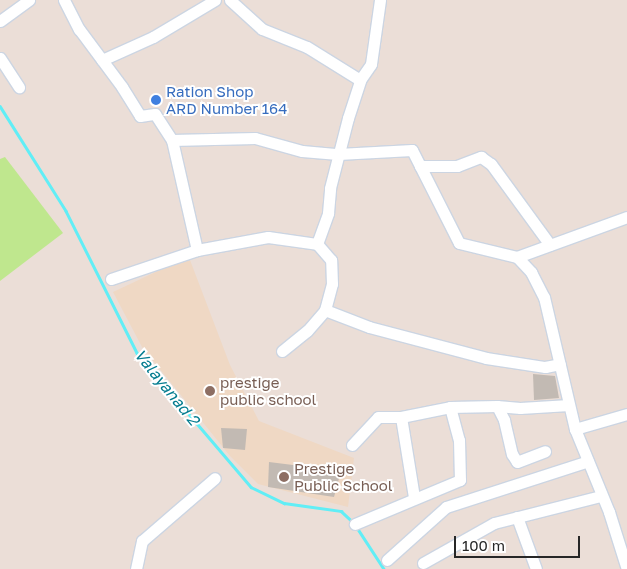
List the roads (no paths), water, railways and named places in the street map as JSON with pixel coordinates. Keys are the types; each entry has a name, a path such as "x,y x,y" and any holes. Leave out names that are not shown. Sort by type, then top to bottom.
{"street":[{"path":"0,21 29,0"},
{"path":"64,0 79,28 140,116 155,114 172,140 197,250"},
{"path":"102,60 153,37 215,0"},
{"path":"230,0 262,29 307,47 360,80"},
{"path":"318,244 328,213 338,154 360,80 372,64 380,0"},
{"path":"0,58 18,87"},
{"path":"172,140 255,138 302,151 338,154 412,150 459,243 517,257 532,272 544,297 575,429 609,512 626,564"},
{"path":"420,166 457,166 481,157 491,164 550,245"},
{"path":"517,257 627,217"},
{"path":"111,279 197,250 268,237 318,244 331,260 332,284 325,310 308,331 282,351"},
{"path":"325,310 369,327 486,358 545,367 560,364"},
{"path":"352,445 378,416 401,417 450,407 497,406 520,408 570,404"},
{"path":"497,406 504,420 512,454 517,462 545,452"},
{"path":"355,524 414,497 460,480 459,440 450,407"},
{"path":"575,429 627,414"},
{"path":"401,417 414,497"},
{"path":"387,560 446,507 588,461"},
{"path":"136,569 142,541 215,478"},
{"path":"424,562 494,523 601,496"},
{"path":"517,517 536,569"}],"waterway":[{"name":"Valayanad 2","path":"0,106 66,211 137,353 251,487 284,503 341,511 353,522"},
{"name":"Valayanad 2","path":"356,526 384,569"}],"place":[{"name":"Ration Shop ARD Number 164","path":"156,100"},
{"name":"prestige public school","path":"210,391"},
{"name":"Prestige Public School","path":"284,477"}]}
